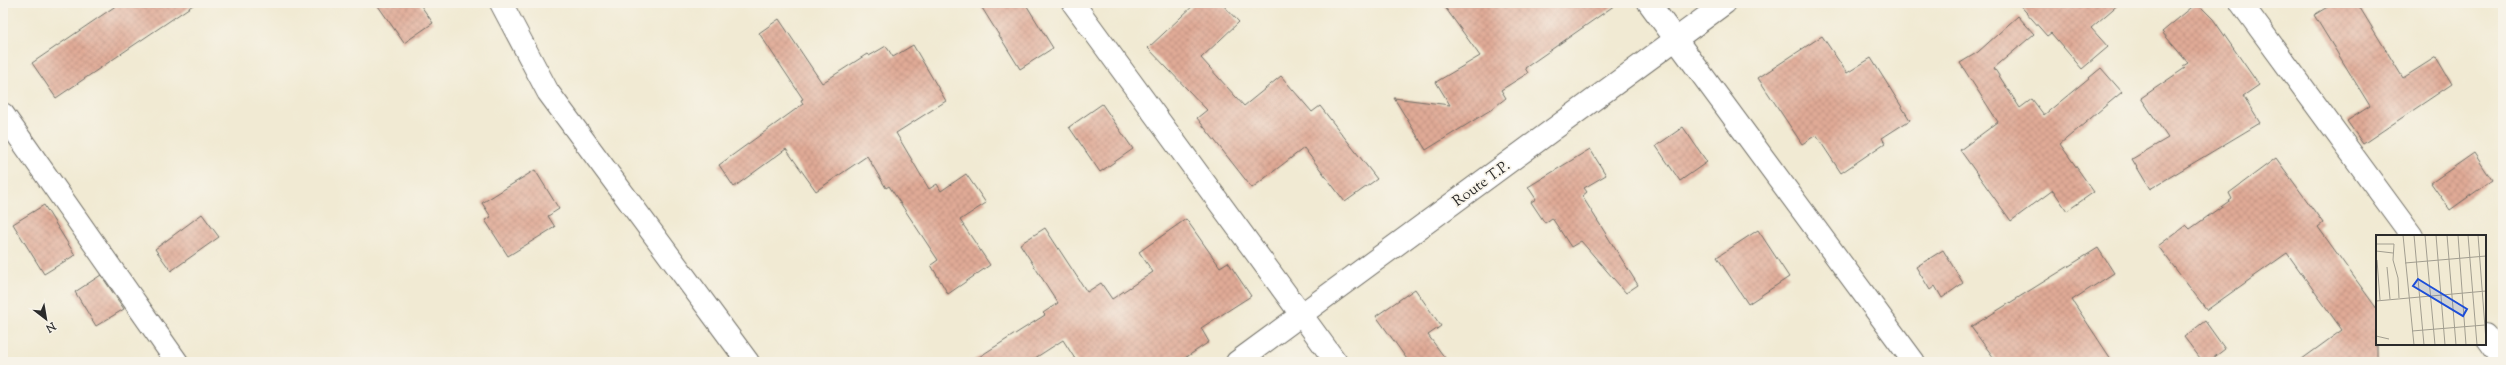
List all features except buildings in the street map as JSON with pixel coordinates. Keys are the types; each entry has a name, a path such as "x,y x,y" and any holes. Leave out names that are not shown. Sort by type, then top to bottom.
{"street":[{"path":"502,3 548,92 748,362"},
{"path":"1074,3 1336,362"},
{"path":"1650,3 1914,362"},
{"name":"Route T.P.","path":"1237,362 1725,3"},
{"path":"2240,3 2411,235"},
{"path":"3,114 177,362"},
{"path":"2486,336 2503,360"}]}
